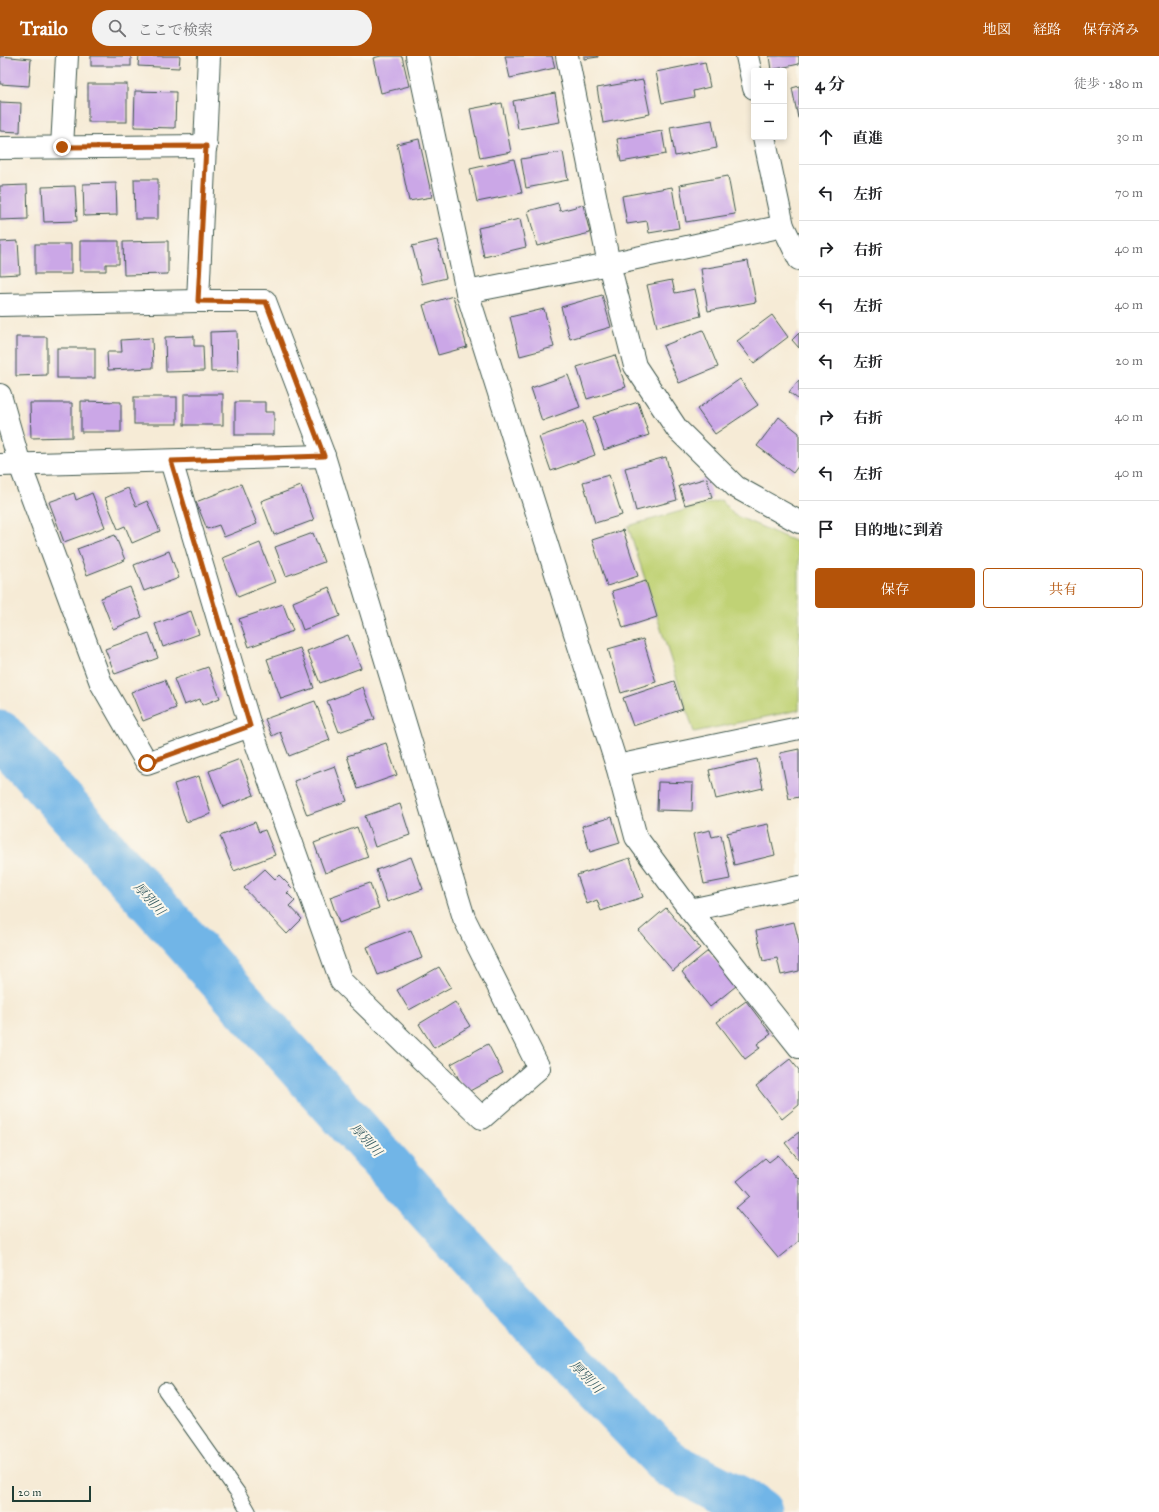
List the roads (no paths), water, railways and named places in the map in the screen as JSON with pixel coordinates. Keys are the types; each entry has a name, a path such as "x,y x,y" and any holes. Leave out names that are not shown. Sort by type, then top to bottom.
{"street":[{"path":"62,147 67,56"},
{"path":"198,301 209,56"},
{"path":"417,56 467,292 617,766 636,837 690,910 799,1047"},
{"path":"567,56 609,264 635,366 677,429 736,487 799,522"},
{"path":"747,56 751,74"},
{"path":"765,140 783,226 799,259"},
{"path":"0,148 206,146"},
{"path":"467,292 609,264 783,226"},
{"path":"0,305 198,301 266,302 324,456 464,918 539,1068 482,1118 341,982 250,726 171,461"},
{"path":"0,395 10,465 101,683 147,763 250,726"},
{"path":"10,465 324,456"},
{"path":"617,766 799,728"},
{"path":"690,910 799,887"}],"lane":[{"path":"164,1390 238,1493 249,1512"}],"waterway":[{"name":"厚別川","path":"0,734 478,1265 669,1464 750,1505 760,1512"}]}
